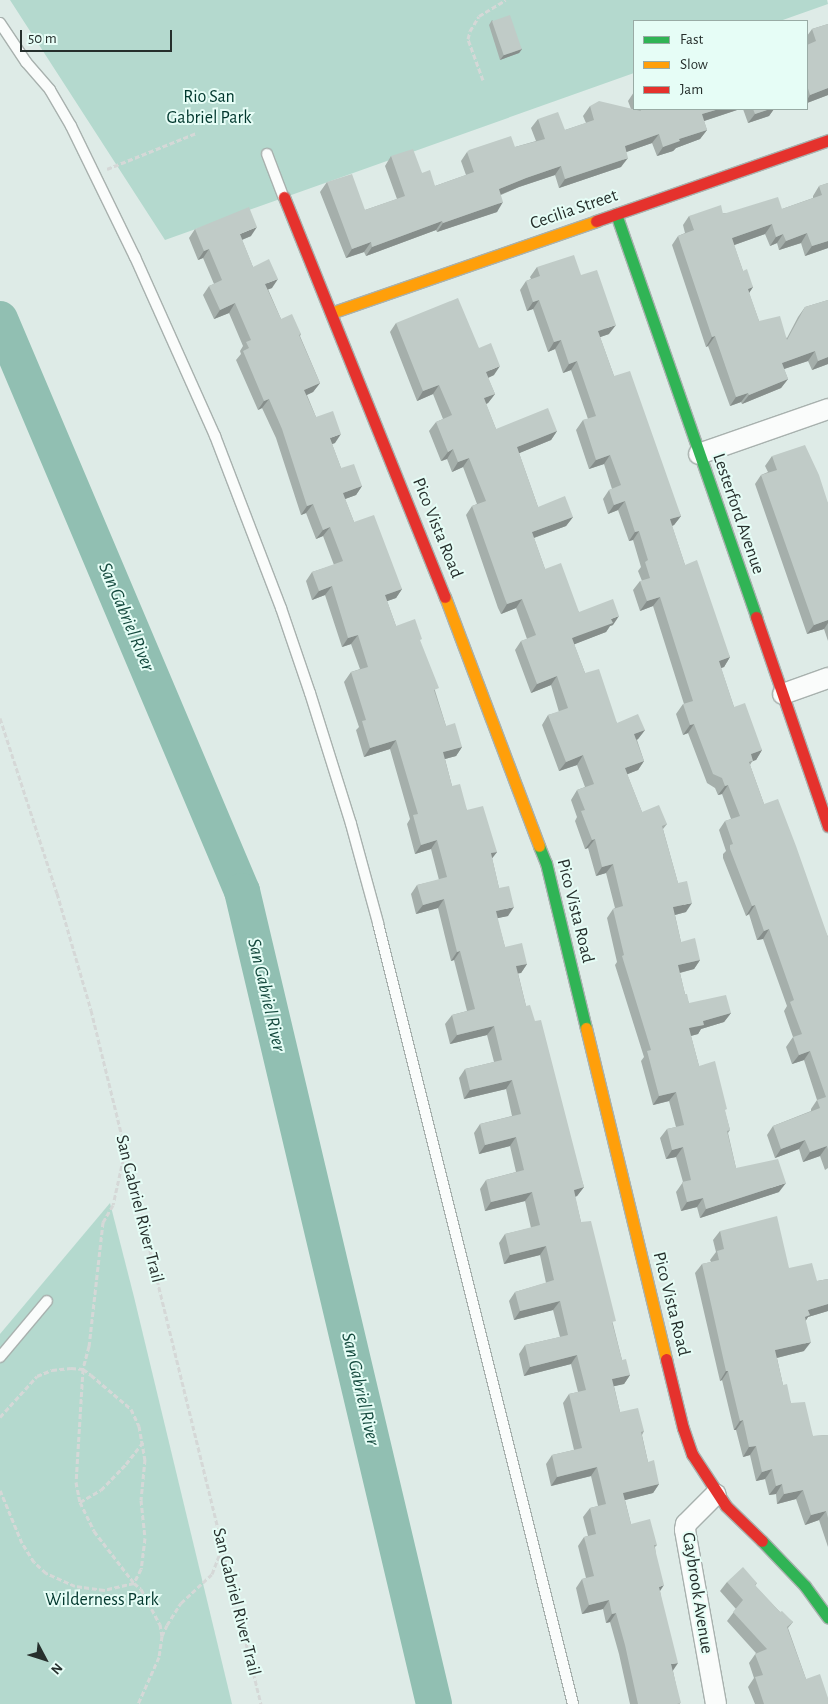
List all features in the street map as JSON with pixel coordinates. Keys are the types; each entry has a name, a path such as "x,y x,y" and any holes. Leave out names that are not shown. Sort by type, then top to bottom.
{"street":[{"name":"Cecilia Street","path":"331,313 828,140"},
{"name":"Pico Vista Road","path":"284,196 421,532 546,863 683,1428 697,1464 716,1494 728,1509 801,1581 828,1618"},
{"name":"Lesterford Avenue","path":"616,214 828,826"},
{"path":"699,454 828,409"},
{"path":"783,694 828,678"},
{"name":"Gaybrook Avenue","path":"716,1494 686,1524 685,1530 716,1704"}],"lane":[{"path":"0,23 54,97 135,257 215,436 281,608 310,693 378,923 573,1704"},
{"path":"267,154 284,196"},
{"path":"0,1357 47,1301"}],"path":[{"path":"483,80 468,39 470,31 479,16 506,0"},
{"path":"117,163 196,132"},
{"name":"San Gabriel River Trail","path":"0,718 77,958 261,1704"},
{"path":"125,1151 113,1205 103,1222 89,1346 83,1370 83,1396 76,1456 76,1482 80,1502 94,1531 134,1583 141,1589 155,1614 162,1636"},
{"path":"0,1416 37,1376 52,1370 83,1370 112,1390 130,1409 139,1426 145,1459 141,1500 145,1538 142,1569 134,1583 104,1590 75,1586 46,1573 34,1562 22,1543 0,1490"},
{"path":"80,1502 101,1490 126,1464 143,1442"},
{"path":"138,1704 159,1657 162,1636 169,1620 181,1603 212,1574 222,1547"}],"green space":[{"name":"Rio San Gabriel Park","path":"10,0 827,0 828,4 783,20 633,20 633,73 165,240"},
{"name":"Wilderness Park","path":"110,1203 232,1704 0,1704 0,1334"}],"building":[{"path":"510,15 522,49 504,55 492,21"},
{"path":"828,24 828,88 810,95 808,88 808,45 816,41 812,29"},
{"path":"599,101 641,111 716,110 702,114 707,130 679,139 680,141 663,147 659,134 625,146 628,158 565,179 561,166 499,189 503,202 443,223 442,221 372,247 371,242 352,249 327,182 352,174 365,210 405,196 391,156 413,149 422,173 430,170 435,186 474,172 467,152 469,150 511,136 515,147 545,139 538,119 558,112 565,130 594,120 590,106"},
{"path":"753,110 767,110 755,114"},
{"path":"828,183 828,241 812,246 807,233 786,241 783,234 776,237 772,224 732,238 743,271 747,269 753,287 748,289 759,321 780,316 787,340 805,307 828,300 828,357 818,361 815,351 782,363 788,379 749,395 748,393 736,397 715,336 712,337 678,236 694,230 689,216 721,205 723,214 778,197 782,209 822,195 819,186"},
{"path":"249,207 257,227 240,234 253,267 269,259 278,279 265,284 281,319 292,314 301,334 299,335 320,383 304,390 316,417 333,411 341,434 330,438 341,468 354,464 362,486 343,493 354,522 374,515 402,589 385,595 396,626 415,619 422,639 420,640 439,688 434,690 446,726 455,723 462,747 443,752 452,786 460,784 467,810 483,806 497,852 491,853 499,888 509,886 514,907 496,911 505,947 522,943 527,964 516,966 526,1006 530,1005 535,1021 541,1020 584,1187 574,1190 581,1222 591,1221 616,1321 612,1322 622,1360 626,1359 630,1375 612,1379 620,1412 638,1408 644,1431 641,1432 648,1462 654,1460 659,1484 623,1493 631,1524 650,1519 664,1585 659,1587 678,1663 671,1664 681,1703 638,1704 616,1613 612,1614 609,1600 589,1605 582,1579 594,1576 584,1537 596,1534 590,1508 606,1504 597,1467 557,1477 552,1455 582,1448 569,1394 586,1390 577,1355 530,1367 525,1345 568,1335 560,1301 520,1311 515,1292 554,1280 546,1246 510,1255 505,1234 540,1225 532,1192 491,1202 486,1180 524,1170 516,1137 485,1145 480,1124 521,1114 512,1080 470,1090 465,1069 502,1060 494,1026 457,1035 452,1015 475,1009 460,951 457,952 444,899 423,905 417,885 447,877 437,840 421,845 413,815 418,814 396,740 370,748 362,721 366,720 351,672 368,667 358,635 348,638 332,586 319,591 312,572 343,561 330,527 323,530 313,504 307,506 282,429 269,399 264,401 243,351 249,348 246,342 251,340 235,303 220,310 209,286 222,280 209,249 204,251 195,229"},
{"path":"574,255 581,275 597,270 616,325 598,331 614,376 630,371 681,516 670,519 685,565 697,560 730,657 719,661 734,707 745,703 762,750 751,754 753,761 749,762 764,804 778,799 828,937 828,1150 827,1146 810,1152 805,1140 781,1149 773,1126 820,1108 817,1100 826,1097 810,1051 799,1055 793,1037 802,1034 790,1002 794,1000 769,929 764,931 755,905 752,906 730,849 730,845 733,844 725,821 740,816 728,785 725,786 722,778 713,774 694,724 690,725 683,704 693,701 660,597 647,601 640,581 650,578 645,562 648,560 639,531 635,532 625,501 614,505 609,490 621,485 610,455 596,460 583,420 596,416 577,361 569,364 561,340 554,342 539,300 533,302 526,281 540,276 537,267"},
{"path":"458,298 479,348 491,343 500,366 486,372 495,394 484,398 496,429 548,408 557,431 517,447 538,507 565,496 573,517 532,532 545,569 561,563 579,612 613,599 619,616 611,619 613,623 572,638 585,673 599,669 617,723 638,714 645,730 634,734 644,761 625,768 642,812 659,805 667,824 662,826 678,883 687,881 692,903 673,907 681,942 695,938 700,960 678,965 685,994 687,994 689,1003 726,995 731,1013 703,1021 704,1025 689,1028 699,1066 715,1061 727,1109 725,1110 730,1130 727,1131 736,1168 778,1159 786,1183 706,1209 703,1198 687,1202 682,1182 691,1180 683,1147 672,1150 667,1129 684,1125 676,1092 659,1096 647,1051 651,1050 622,956 624,955 613,909 623,906 613,864 602,867 595,839 592,840 581,811 585,810 577,790 594,784 583,755 566,762 548,715 568,708 557,676 537,684 521,641 536,635 522,599 507,604 472,506 486,501 469,458 458,462 453,449 448,452 436,422 452,415 439,385 423,391 396,323"},
{"path":"805,445 819,475 828,503 828,620 814,625 761,475 777,470 772,456"},
{"path":"777,1216 789,1268 812,1263 817,1281 828,1279 828,1304 808,1310 810,1315 805,1317 811,1342 775,1350 783,1385 787,1384 791,1403 805,1402 813,1436 828,1435 828,1518 826,1511 811,1515 803,1490 784,1494 782,1484 776,1486 772,1469 762,1472 756,1446 749,1447 743,1420 740,1421 728,1371 726,1371 702,1264 719,1260 717,1251 724,1249 720,1231"},
{"path":"743,1567 757,1583 755,1585 780,1612 782,1611 793,1622 787,1627 806,1679 820,1674 828,1698 828,1704 764,1704 755,1677 763,1675 755,1654 767,1649 733,1612 743,1600 727,1582"}],"waterway":[{"name":"San Gabriel River","path":"0,319 242,891 434,1704"}],"traffic: fast":[{"path":"616,214 756,617"},
{"path":"539,846 546,863 586,1028"},
{"path":"762,1541 805,1586 828,1618"}],"traffic: slow":[{"path":"331,313 596,221"},
{"path":"445,597 539,846"},
{"path":"586,1028 666,1359"}],"traffic: jam":[{"path":"596,221 828,140"},
{"path":"284,197 445,597"},
{"path":"756,617 828,826"},
{"path":"666,1359 683,1428 692,1454 726,1506 762,1541"}]}
